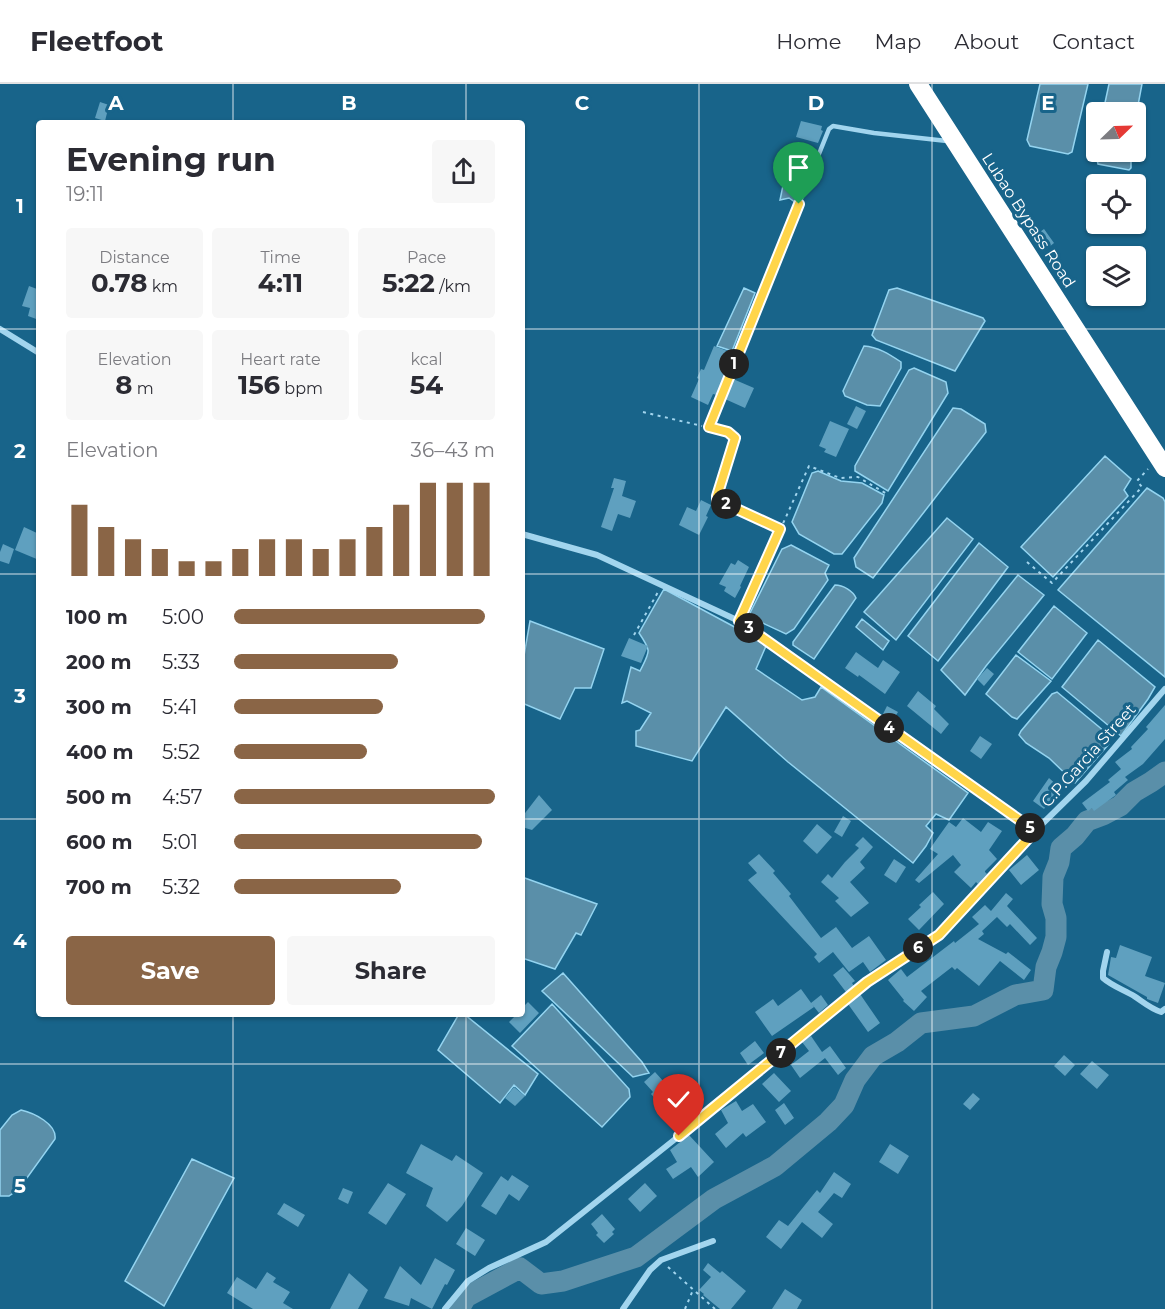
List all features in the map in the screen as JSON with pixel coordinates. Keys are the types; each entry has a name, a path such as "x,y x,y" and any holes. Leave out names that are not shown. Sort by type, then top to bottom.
{"highway":[{"name":"Lubao Bypass Road","path":"918,84 1162,463"}],"street":[{"path":"0,329 36,351"},
{"path":"525,535 597,555 739,621 1035,831"},
{"name":"C.P.Garcia Street","path":"445,1309 468,1281 489,1268 546,1242 867,982 939,935 1035,831 1086,782 1165,689"},
{"path":"1107,952 1103,978 1155,1010 1161,1012 1165,1010"},
{"path":"623,1309 650,1270 661,1260 713,1241"}],"lane":[{"path":"709,427 829,129 833,126 956,142"}],"path":[{"path":"644,412 728,432 735,438 717,500 780,529"},
{"path":"1028,562 1052,583 1142,487 1137,481 1162,463"},
{"path":"739,621 809,466 840,478 858,477 887,494"},
{"path":"633,635 663,585"},
{"path":"661,1260 715,1309"},
{"path":"685,1309 693,1290"}],"water":[{"path":"1040,84 1088,84 1072,152 1068,154 1030,146 1027,140"},
{"path":"1109,84 1142,84 1139,102 1105,102"},
{"path":"800,148 814,153 795,202 789,198 780,200 786,171 794,149"},
{"path":"1098,162 1131,162 1131,168 1129,170 1098,164"},
{"path":"744,288 755,293 732,351 717,346"},
{"path":"897,288 983,318 985,321 955,371 876,340 872,335 889,290"},
{"path":"864,346 879,349 901,362 901,368 880,406 867,405 845,396 843,391"},
{"path":"914,368 946,382 948,393 888,491 855,471 855,466 909,370"},
{"path":"953,408 961,409 985,424 986,432 873,578 856,567 854,558"},
{"path":"1105,456 1131,479 1124,490 1128,496 1053,577 1021,547"},
{"path":"818,471 841,481 862,483 884,495 882,503 842,554 834,554 799,534 792,522 812,473"},
{"path":"1147,488 1163,498 1165,502 1165,677 1058,590"},
{"path":"947,518 973,539 896,640 864,612"},
{"path":"979,543 1008,567 938,661 908,636"},
{"path":"791,545 829,565 825,573 828,580 794,629 786,634 752,618 750,613 782,549"},
{"path":"1018,575 1044,595 965,695 941,670"},
{"path":"835,585 847,589 856,598 814,659 793,645 793,642"},
{"path":"664,589 766,646 756,669 802,700 815,697 821,687 968,793 949,820 936,814 926,826 933,833 913,863 788,762 726,707 692,761 636,746 636,731 640,730 651,713 627,701 622,703 631,667 640,671 648,655 648,648 639,633"},
{"path":"1054,606 1087,633 1052,679 1018,652"},
{"path":"862,619 889,641 883,650 856,627"},
{"path":"530,621 604,649 591,688 575,688 560,719 525,704 525,650"},
{"path":"1098,640 1155,687 1121,736 1062,687"},
{"path":"1016,655 1051,681 1017,719 986,694"},
{"path":"1057,692 1110,736 1109,744 1075,783 1049,758 1026,743 1019,735 1052,694"},
{"path":"525,878 597,904 581,935 576,933 555,969 525,959"},
{"path":"563,973 642,1062 649,1073 633,1077 542,991"},
{"path":"552,1004 629,1089 630,1097 602,1127 512,1046"},
{"path":"457,1017 468,1017 538,1074 525,1095 514,1085 500,1103 438,1050"},
{"path":"21,1110 49,1124 55,1134 55,1139 19,1189 9,1196 0,1196 0,1130 12,1115"},
{"path":"192,1159 234,1178 164,1306 125,1281"}],"building":[{"path":"100,102 109,105 105,120 95,118"},
{"path":"801,121 822,126 823,131 818,143 796,137"},
{"path":"1044,229 1054,243 1043,252 1033,237"},
{"path":"29,286 36,289 36,319 28,316 30,308 22,306"},
{"path":"714,346 733,353 717,395 713,394 708,405 691,397 701,369 704,370"},
{"path":"733,379 754,388 745,408 725,399"},
{"path":"856,406 866,411 857,429 847,424"},
{"path":"830,421 849,429 836,457 824,452 826,449 819,446"},
{"path":"614,478 626,481 622,496 636,501 630,518 618,514 612,531 601,527 614,488 611,488"},
{"path":"701,500 711,505 699,535 679,525 687,507 696,511"},
{"path":"24,527 36,533 36,559 15,550"},
{"path":"3,544 14,549 9,564 0,561"},
{"path":"738,560 749,567 735,598 724,591 726,587 719,584 731,563 735,565"},
{"path":"629,638 648,646 641,663 621,656"},
{"path":"856,652 878,668 883,660 900,672 885,694 845,668"},
{"path":"987,668 994,674 984,686 977,679"},
{"path":"918,691 936,706 934,709 949,724 941,734 907,706"},
{"path":"1165,705 1165,739 1143,764 1125,777 1128,780 1114,792 1116,795 1094,811 1092,808 1088,811 1082,803 1110,782 1108,780 1121,769 1115,762 1132,749 1131,747 1148,729 1146,727"},
{"path":"887,706 898,712 893,720 883,714"},
{"path":"980,736 992,744 981,759 970,751"},
{"path":"1049,778 1060,788 1044,809 1033,801"},
{"path":"539,795 552,810 532,830 525,828 525,813"},
{"path":"843,816 851,821 842,837 834,832"},
{"path":"963,818 981,832 988,822 1002,831 989,850 997,859 985,871 987,874 971,888 954,872 961,865 953,855 919,883 915,880 938,854 930,849 934,843 949,822 956,827"},
{"path":"817,824 832,837 817,854 803,841"},
{"path":"863,837 873,847 860,862 865,868 850,882 869,903 851,917 835,901 839,898 821,882 828,874 832,878 859,848 855,845"},
{"path":"759,854 775,871 773,873 791,894 789,896 821,938 836,927 852,948 869,936 886,960 870,972 863,962 849,972 833,952 819,963 814,957 817,954 748,880 757,873 748,863"},
{"path":"1027,855 1039,870 1021,885 1009,870"},
{"path":"894,859 906,867 896,883 884,875"},
{"path":"933,892 944,904 919,930 908,919"},
{"path":"1006,893 1013,899 1007,906 1037,938 1030,945 1010,924 1007,927 997,917 982,931 984,934 978,939 1006,954 1008,952 1031,970 1024,980 1000,961 979,986 957,968 955,970 952,967 921,991 927,997 914,1011 903,1001 888,980 901,969 907,977 954,941 955,943 979,924 972,917 985,905 991,911"},
{"path":"1120,945 1152,957 1145,976 1165,983 1158,1003 1147,999 1108,975 1111,957 1116,958"},
{"path":"843,967 855,981 852,983 854,986 846,992 833,975"},
{"path":"801,989 814,1007 772,1036 755,1012 773,999 778,1006"},
{"path":"860,994 880,1023 868,1032 848,1004"},
{"path":"821,995 828,1005 819,1013 811,1003"},
{"path":"528,1002 539,1013 520,1033 509,1022 514,1017 525,1017 525,1005"},
{"path":"811,1036 822,1052 830,1046 846,1068 838,1075 825,1058 800,1078 791,1065 809,1051 802,1042"},
{"path":"755,1041 764,1053 748,1065 740,1053"},
{"path":"1064,1055 1075,1065 1065,1076 1054,1066"},
{"path":"1092,1061 1109,1075 1097,1089 1080,1074"},
{"path":"655,1072 664,1082 666,1079 680,1095 676,1099 680,1104 669,1114 651,1094 653,1092 644,1082"},
{"path":"774,1073 791,1091 779,1102 762,1084"},
{"path":"514,1087 525,1096 515,1106 505,1098"},
{"path":"973,1093 980,1099 970,1110 963,1104"},
{"path":"736,1101 742,1111 753,1104 766,1122 746,1137 743,1133 726,1148 715,1134 728,1123 721,1110"},
{"path":"784,1103 794,1118 785,1125 775,1110"},
{"path":"689,1135 714,1162 698,1177 691,1167 673,1179 666,1169 677,1162 670,1150"},
{"path":"421,1144 452,1161 456,1155 483,1173 462,1206 447,1222 426,1206 433,1188 406,1173"},
{"path":"890,1144 909,1156 898,1174 879,1162"},
{"path":"834,1172 851,1184 842,1198 834,1193 818,1212 833,1224 822,1238 802,1222 781,1249 766,1237 779,1220 788,1226 817,1190 820,1193"},
{"path":"512,1175 529,1186 519,1201 509,1194 496,1215 481,1206 501,1176 508,1181"},
{"path":"388,1183 406,1194 386,1225 368,1213"},
{"path":"645,1183 657,1196 640,1212 628,1199"},
{"path":"343,1188 353,1192 348,1204 338,1199"},
{"path":"284,1203 305,1215 298,1227 277,1214"},
{"path":"602,1214 615,1229 612,1232 614,1234 604,1243 596,1235 598,1233 591,1224"},
{"path":"466,1228 485,1240 475,1256 456,1244"},
{"path":"435,1258 455,1270 432,1309 411,1298 409,1306 384,1298 400,1266 421,1285"},
{"path":"708,1263 720,1273 722,1271 746,1291 731,1309 720,1309 699,1290 711,1277 703,1270"},
{"path":"267,1272 276,1278 273,1282 290,1292 283,1303 293,1309 253,1309 227,1293 237,1277 256,1289"},
{"path":"349,1273 368,1290 358,1309 330,1309"},
{"path":"785,1289 802,1300 797,1309 772,1309"}],"waterway":[{"path":"459,1309 466,1297 520,1268 541,1284 563,1281 636,1257 714,1199 775,1166 828,1122 844,1105 855,1080 873,1056 897,1042 921,1023 974,1016 1015,995 1043,990 1046,967 1056,937 1056,918 1052,904 1053,877 1061,848 1087,821 1120,806 1134,792 1165,772"}],"route":[{"path":"679,1136 867,982 939,935 1035,831 739,621 780,529 717,500 735,438 728,432 709,427 799,204"}]}
